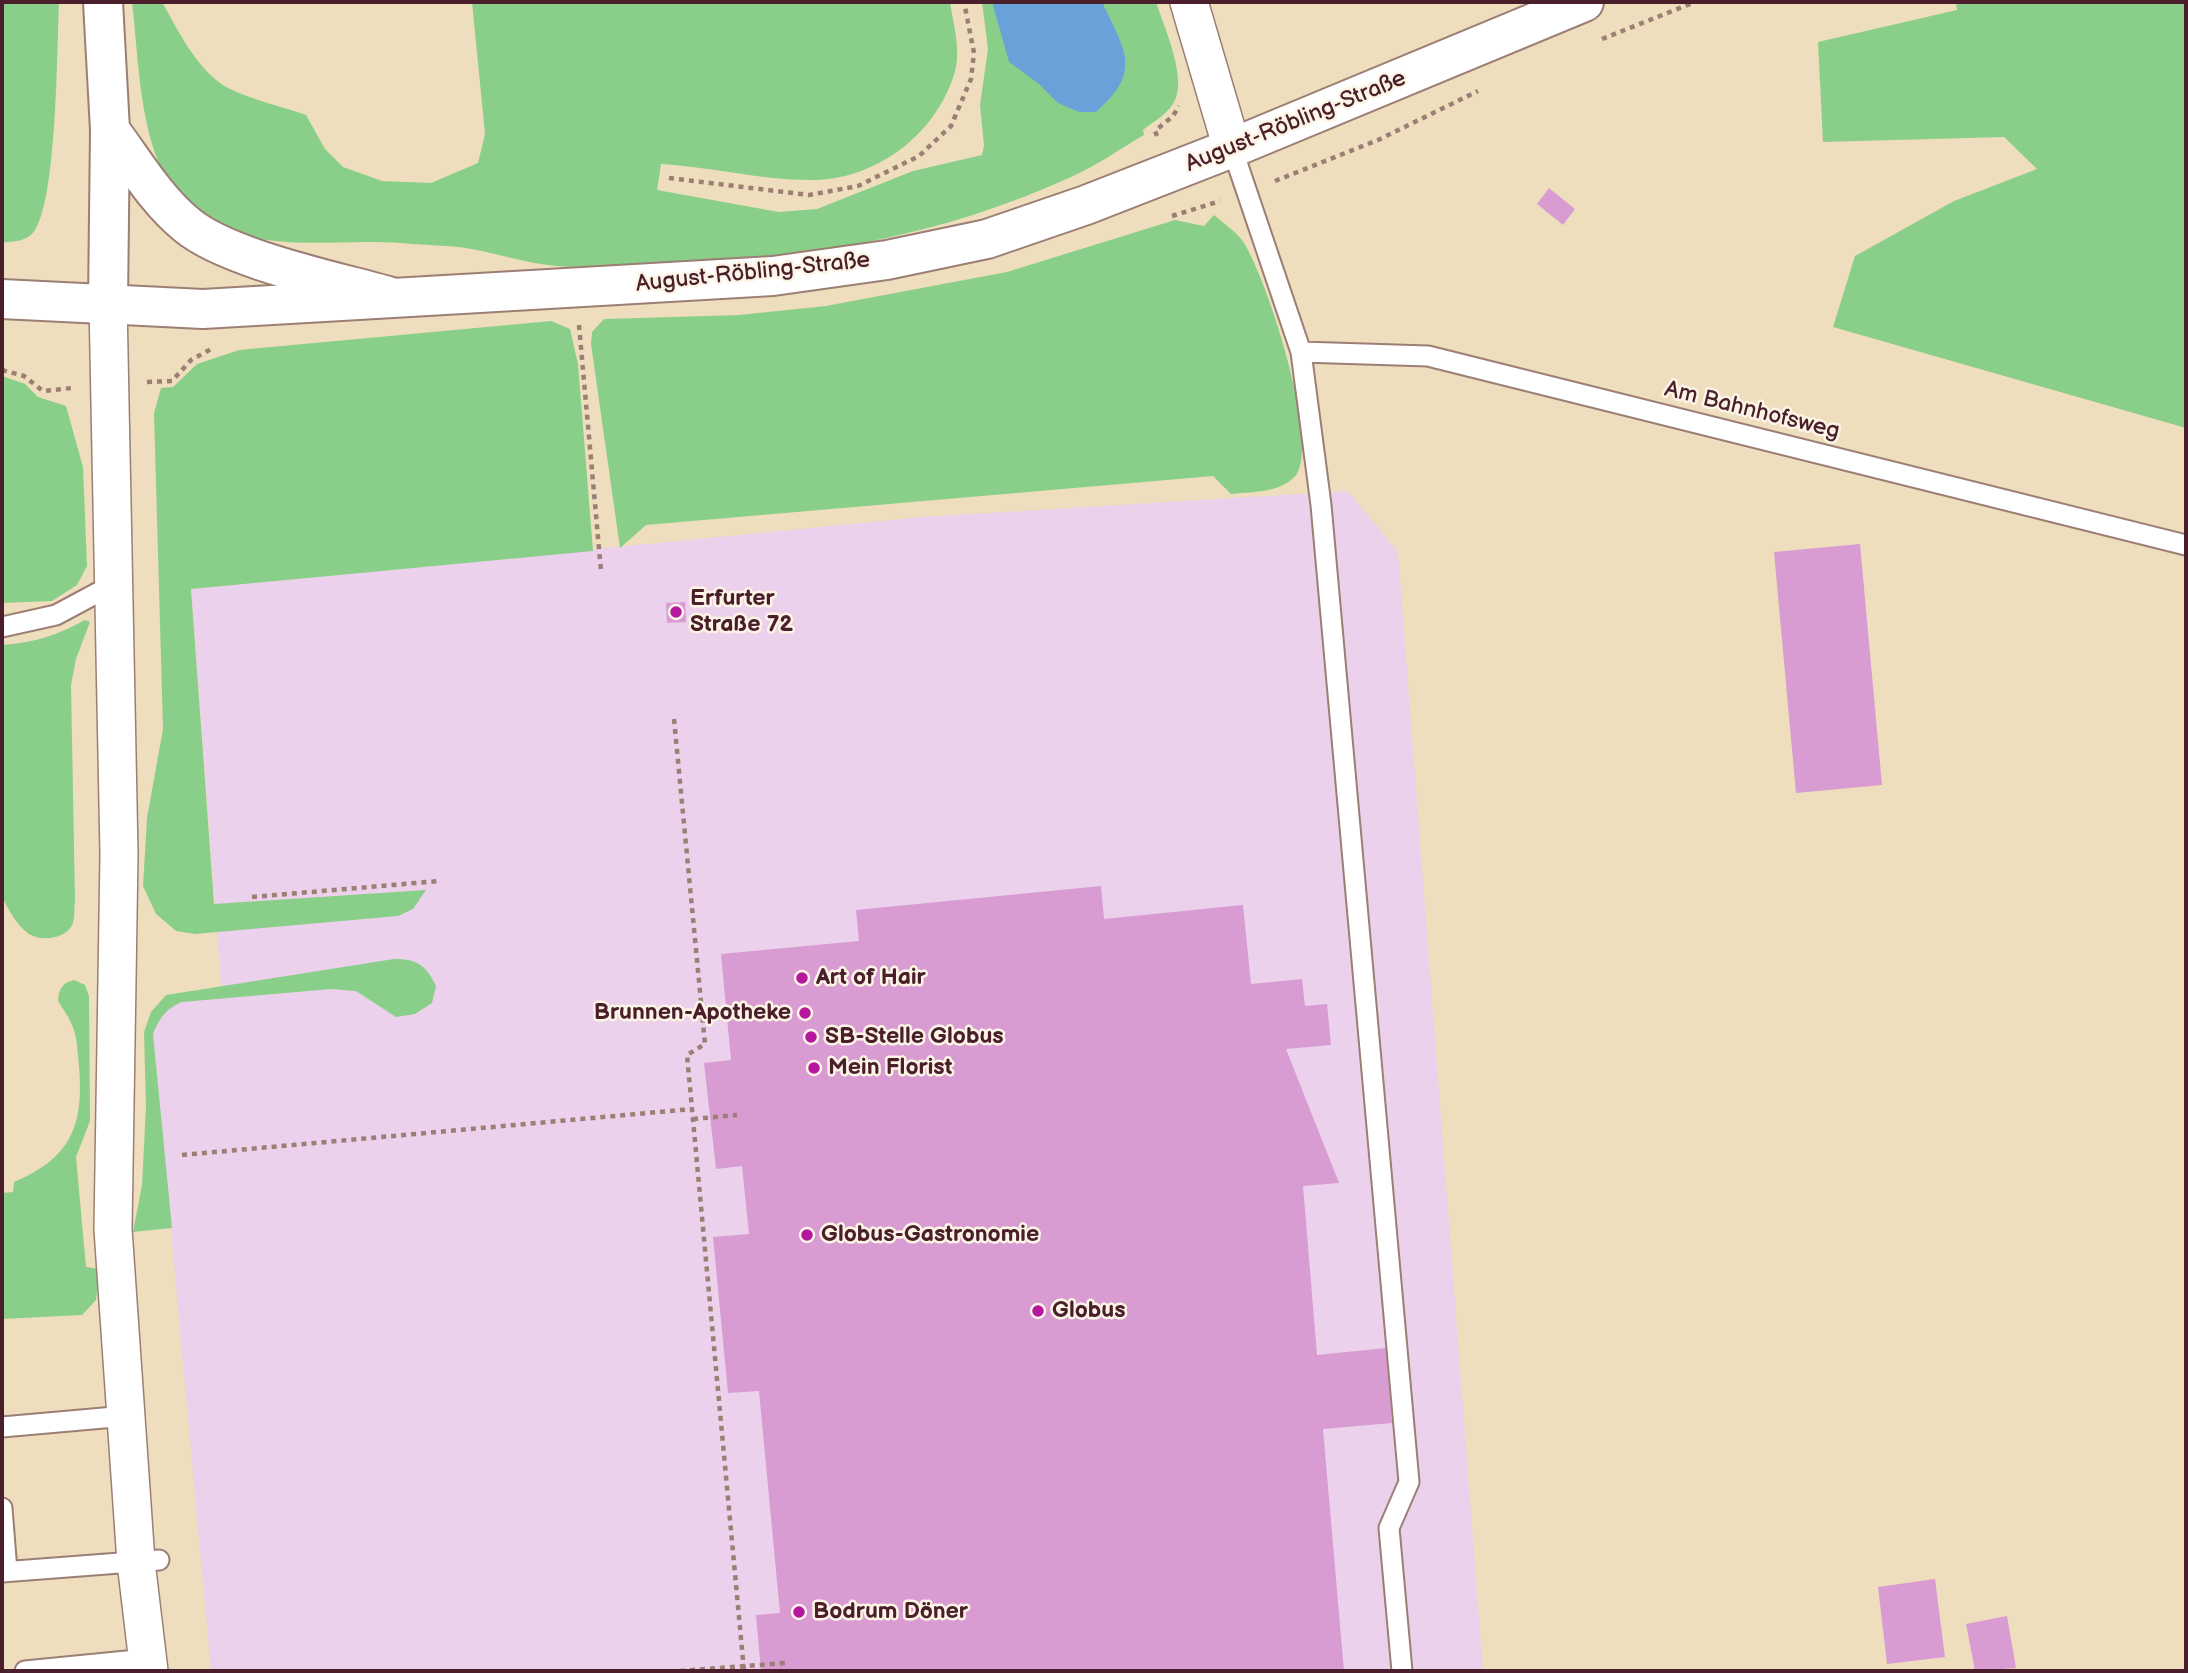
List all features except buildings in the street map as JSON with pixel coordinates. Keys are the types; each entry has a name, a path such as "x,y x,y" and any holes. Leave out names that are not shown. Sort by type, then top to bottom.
{"main road":[{"path":"103,2 110,130 108,303"},
{"name":"August-Röbling-Straße","path":"2,299 108,303 178,310 772,276 887,260 987,239 1171,173 1584,2"},
{"path":"110,130 163,202 188,227 238,253 388,296"}],"street":[{"path":"1189,2 1232,148"},
{"path":"108,303 119,854 113,1228 126,1416 148,1561 148,1665"}],"lane":[{"path":"1232,148 1301,352 1321,505 1409,1482 1389,1528 1402,1671"},
{"name":"Am Bahnhofsweg","path":"1301,352 1427,356 2186,545"},
{"path":"2,627 56,615 112,585"},
{"path":"2,1427 126,1416"},
{"path":"2,1508 4,1572 148,1561"},
{"path":"25,1671 148,1665"}],"path":[{"path":"669,178 809,195 858,186 919,156 951,126 971,79 974,53 964,2"},
{"path":"1184,98 1173,116 1155,131 1184,213"},
{"path":"578,314 601,571"},
{"path":"674,719 705,1044 687,1055 744,1669"},
{"path":"252,897 439,881"},
{"path":"182,1154 692,1109"},
{"path":"693,1119 737,1115"},
{"path":"680,1671 744,1669 785,1663"}],"shaded area":[{"path":"1348,491 1398,552 1483,1671 211,1671 153,1034 160,1017 169,1007 182,1002 222,998 191,589 922,517"}],"green space":[{"path":"2,2 59,2 52,155 42,212 35,230 28,237 2,243"},
{"path":"132,2 162,2 190,50 207,72 228,88 306,115 325,149 343,167 382,181 431,183 478,163 485,134 472,2 950,2 957,63 947,93 920,132 903,148 883,161 862,171 816,180 661,164 657,190 779,212 817,209 913,171 982,155 984,146 980,105 988,49 982,2 1156,2 1174,54 1178,82 1173,104 1143,130 1144,135 1071,177 972,215 922,230 821,250 718,261 569,267 533,263 450,246 285,242 232,231 207,218 182,198 168,180 157,158 144,106"},
{"path":"1956,2 2186,2 2186,428 1833,327 1855,256 1954,201 2037,169 2004,137 1823,142 1818,42 1957,10"},
{"path":"1214,215 1242,240 1252,258 1276,320 1287,358 1296,395 1302,457 1296,475 1290,481 1266,490 1231,494 1213,476 646,525 620,548 591,344 592,332 604,319 739,315 826,306 1007,272 1175,220 1204,226"},
{"path":"551,321 570,329 578,364 593,551 191,589 214,904 426,890 413,909 398,916 195,934 176,931 156,914 143,886 147,818 163,729 154,413 161,388 173,387 197,364 239,350"},
{"path":"2,376 25,384 38,397 66,406 83,467 87,566 77,585 52,601 2,603"},
{"path":"85,620 90,622 76,659 71,685 74,920 70,928 60,936 40,938 29,934 20,926 2,897 2,645 45,637"},
{"path":"394,959 409,960 420,965 436,986 432,1003 415,1014 396,1017 356,991 331,989 182,1002 167,1011 153,1034 172,1228 133,1232 142,1185 146,1107 144,1032 151,1012 166,995"},
{"path":"74,980 85,985 89,996 90,1121 76,1157 86,1267 100,1269 96,1300 82,1315 2,1319 2,1193 13,1192 14,1182 33,1173 61,1151 76,1123 80,1087 76,1038 58,1001 62,987"}],"water":[{"path":"992,2 1102,2 1123,48 1125,60 1125,72 1111,98 1096,112 1079,112 1058,103 1039,84 1009,62"}],"place":[{"name":"Erfurter Straße 72","path":"676,612"},
{"name":"Art of Hair","path":"802,978"},
{"name":"Brunnen-Apotheke","path":"805,1013"},
{"name":"SB-Stelle Globus","path":"811,1037"},
{"name":"Mein Florist","path":"814,1068"},
{"name":"Globus-Gastronomie","path":"807,1235"},
{"name":"Globus","path":"1038,1311"},
{"name":"Bodrum Döner","path":"799,1612"}]}
